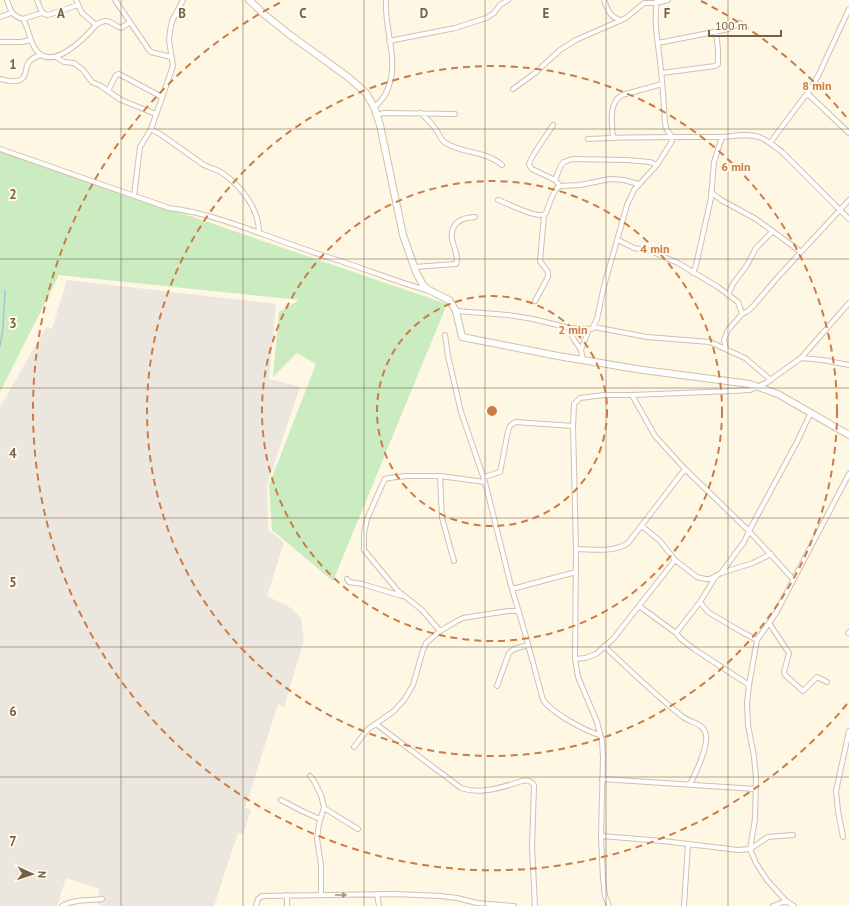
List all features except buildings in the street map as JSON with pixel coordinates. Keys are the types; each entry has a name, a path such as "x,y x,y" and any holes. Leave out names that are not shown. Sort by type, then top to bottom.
{"street":[{"path":"7,0 11,13 23,19 42,12"},
{"path":"37,0 42,12 48,15 78,5"},
{"path":"76,0 82,13 96,25"},
{"path":"115,0 151,52 171,57"},
{"path":"134,196 140,147 151,129 172,66 170,40 172,21 183,0"},
{"path":"249,0 265,16 348,77 366,93 377,115 404,235 419,279 429,290"},
{"path":"374,108 384,96 391,77 393,65 385,12 386,0"},
{"path":"389,41 455,28 486,18 508,0"},
{"path":"604,0 613,18 620,20"},
{"path":"513,89 535,73 552,57 576,40 626,18 644,3 668,0"},
{"path":"657,1 656,32 662,73 665,128 672,137"},
{"path":"770,142 807,93 819,74 849,9"},
{"path":"0,17 11,13"},
{"path":"23,19 35,49 41,55 48,58 56,57 78,42 96,25 106,20 121,28 130,22"},
{"path":"658,43 729,29 740,23"},
{"path":"662,73 715,66 718,64 716,32"},
{"path":"0,42 21,42 31,40"},
{"path":"0,79 15,81 20,80 23,77 29,60 33,57 41,55"},
{"path":"56,57 64,62 74,63 83,70 92,82 101,86 121,100 156,114"},
{"path":"108,91 116,75 119,74 162,97"},
{"path":"613,138 612,112 617,97 622,94 662,84"},
{"path":"807,93 849,133"},
{"path":"377,115 384,113 455,114"},
{"path":"420,113 428,119 442,140 454,146 497,160 502,165"},
{"path":"553,125 543,142 532,155 529,165 532,169 555,180 560,186"},
{"path":"151,129 204,164 221,172 237,185 242,190 253,208 259,233"},
{"path":"588,139 651,136 722,137 745,135 758,137 770,142 849,218"},
{"path":"581,350 592,328 627,205 638,184 657,165 670,146 672,137"},
{"path":"693,273 711,198 714,162 722,137"},
{"path":"0,149 169,208 195,212 250,229 390,279 429,290 449,300 456,311 461,336 463,338 643,370 742,382 758,386 778,394 849,435"},
{"path":"555,180 561,165 572,159 627,160 650,162 657,165"},
{"path":"535,301 548,277 548,272 540,261 544,215 556,189 560,186 580,185 610,179 624,180 638,184"},
{"path":"711,192 721,200 756,219 801,252"},
{"path":"498,200 539,215 544,215"},
{"path":"726,349 724,340 728,330 742,314 748,311 755,304 849,200"},
{"path":"414,266 456,264 457,259 451,237 454,226 457,222 465,218 475,217"},
{"path":"728,294 756,248 773,232"},
{"path":"618,240 634,248 651,251 678,262 738,302 742,314"},
{"path":"609,906 605,896 602,879 601,836 603,758 600,735 597,722 578,677 575,659 576,549 573,426 574,404 580,398 604,395 750,390 771,380 801,358 849,303"},
{"path":"456,311 508,315 533,319 569,328 592,328 647,338 710,342 745,358 771,380"},
{"path":"569,328 573,338 581,350 582,360"},
{"path":"446,335 448,356 461,412 484,479 512,589 544,702 561,715 584,729 600,735"},
{"path":"801,358 849,365"},
{"path":"632,395 655,436 685,469 749,531 793,578"},
{"path":"721,573 744,542 798,440 810,412"},
{"path":"404,597 364,550 364,533 367,520 382,485 387,478 400,476 440,476 484,479 500,472 508,431 510,426 515,422 573,426"},
{"path":"576,549 608,549 622,547 628,543 685,469"},
{"path":"794,906 786,901 766,880 750,849 755,819 756,789 754,757 748,725 747,704 749,685 757,640 769,623 811,548 849,474"},
{"path":"440,476 442,518 454,561"},
{"path":"642,526 660,541 675,560 701,578 710,579 721,573 753,563 771,554"},
{"path":"575,659 585,658 596,654 613,639 675,560"},
{"path":"512,589 576,572"},
{"path":"676,633 700,602 716,576"},
{"path":"347,579 349,582 362,584 404,597 414,602 440,631"},
{"path":"700,602 708,612 757,640"},
{"path":"639,606 676,633 694,649 749,685"},
{"path":"354,747 367,730 399,706 404,700 413,685 424,646 440,631 457,620 464,618 508,611 519,611"},
{"path":"769,623 789,652 784,672 785,675 803,691 815,678 818,677 827,682"},
{"path":"497,686 509,653 512,650 528,645"},
{"path":"604,646 684,718 702,726 706,734 706,740 698,769 690,784"},
{"path":"376,724 461,788 471,791 486,790 522,781 528,780 532,782 534,785 532,847 535,906"},
{"path":"843,837 838,815 836,791 849,731"},
{"path":"310,776 321,795 324,808 320,819 317,839 321,865 321,895"},
{"path":"602,779 756,789"},
{"path":"281,800 302,812 320,819"},
{"path":"324,808 358,829"},
{"path":"601,836 688,844 730,850 750,849 768,837 793,835"},
{"path":"684,906 688,844"},
{"path":"377,894 378,906"},
{"path":"256,906 260,897 262,896 377,894 441,896 477,903 514,906"},
{"path":"287,895 287,906"},
{"path":"62,906 78,901 102,899"},
{"path":"773,906 786,901"}],"shaded area":[{"path":"67,280 276,304 269,379 300,387 267,485 268,529 284,543 267,596 291,608 301,618 304,640 284,707 278,704 245,808 251,810 243,835 238,833 214,906 105,906 96,903 100,889 66,878 57,906 0,906 0,407 46,327 52,329"}],"green space":[{"path":"0,151 447,304 333,581 272,530 269,485 316,364 297,353 273,377 279,312 299,300 59,275 0,392"}],"waterway":[{"path":"0,346 3,328 5,291"}]}
